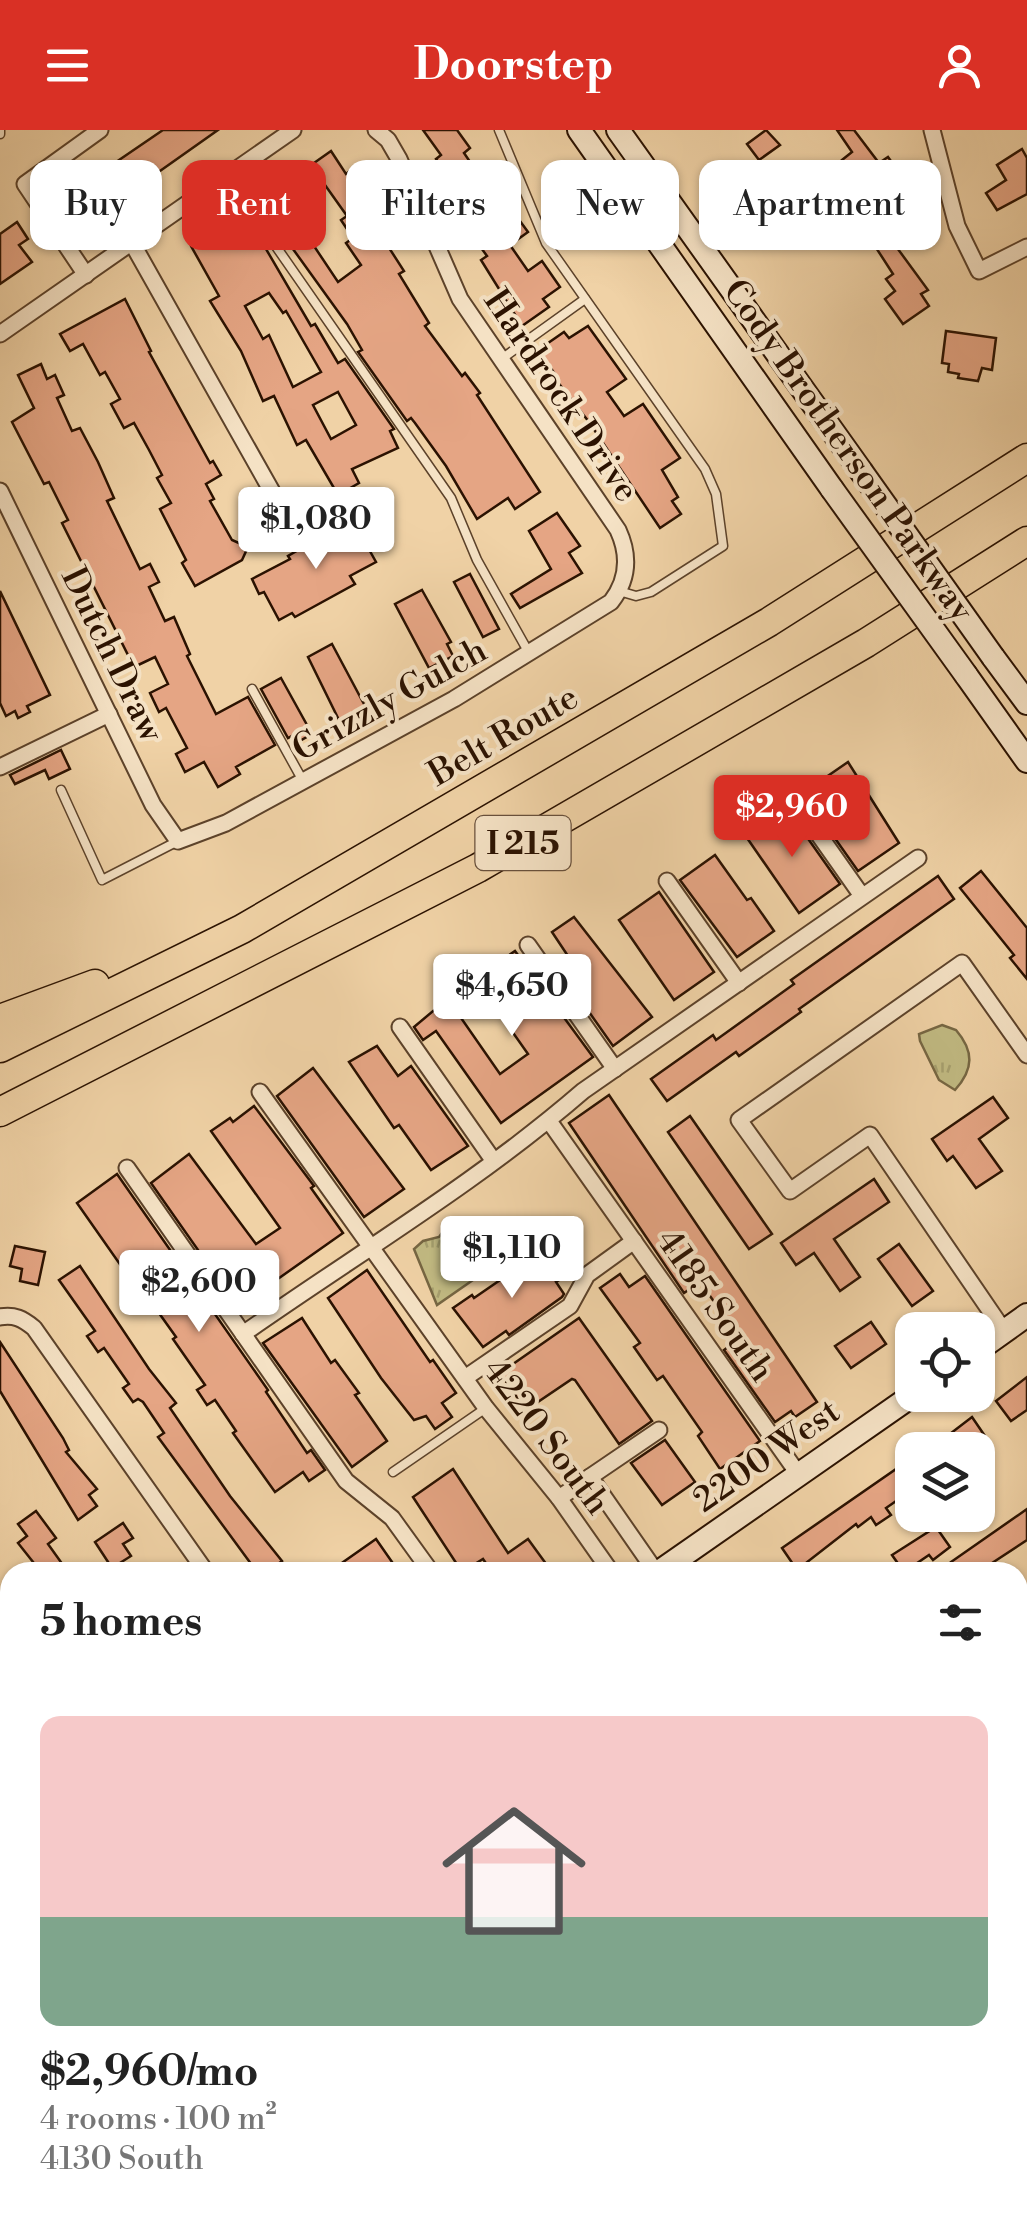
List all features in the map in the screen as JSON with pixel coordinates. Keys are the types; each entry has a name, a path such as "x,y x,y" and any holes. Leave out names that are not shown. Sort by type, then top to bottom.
{"highway":[{"name":"Belt Route","path":"0,1048 242,930 738,640 1027,458"},
{"name":"I 215","path":"0,1112 478,868 866,643 1027,541"},
{"path":"0,1020 242,930"}],"main road":[{"name":"Cody Brotherson Parkway","path":"579,130 1027,761"},
{"name":"Cody Brotherson Parkway","path":"618,130 1027,703"},
{"path":"995,1338 1027,1315"},
{"name":"2200 West","path":"672,1562 895,1408"}],"street":[{"path":"86,275 25,184 100,130"},
{"path":"250,160 292,130"},
{"name":"Hardrock Drive","path":"376,130 395,149 460,299 618,530 627,557 619,591"},
{"path":"932,130 957,226 979,271 1027,248"},
{"path":"0,334 122,250"},
{"path":"136,250 274,498"},
{"name":"Dutch Draw","path":"0,490 153,805 178,841"},
{"name":"Grizzly Gulch","path":"178,841 226,824 530,655 599,611 619,591"},
{"path":"0,767 109,714"},
{"path":"793,798 862,896"},
{"path":"244,1334 918,858"},
{"path":"667,881 740,983"},
{"path":"528,945 615,1069"},
{"path":"1004,1331 870,1135 790,1191 739,1120 962,963 1027,1055"},
{"path":"400,1027 493,1160"},
{"name":"4220 South","path":"260,1092 486,1408 604,1562"},
{"name":"4185 South","path":"549,1121 798,1475"},
{"path":"127,1168 346,1481 392,1518 424,1562"},
{"path":"465,1378 570,1306 588,1275 634,1241"},
{"path":"6,1316 34,1328 199,1562"},
{"path":"558,1498 658,1430"},
{"name":"4220 South","path":"590,1477 651,1562"}],"lane":[{"path":"499,130 546,242 705,469 716,494 723,546 651,592 636,596 619,591"},
{"path":"279,250 452,498 476,560 530,655"},
{"path":"500,360 585,299"},
{"path":"252,689 303,781"},
{"path":"61,790 102,880 178,841"},
{"path":"393,1472 486,1408"}],"green space":[{"path":"942,1025 956,1030 969,1053 966,1075 955,1090 939,1080 920,1041 919,1034"},
{"path":"451,1221 506,1257 437,1305 414,1249 423,1241 439,1237"}],"building":[{"path":"163,130 218,130 162,170 162,160 119,160"},
{"path":"423,130 457,130 470,148 464,153 469,160 437,160 441,155"},
{"path":"766,130 780,145 759,160 747,144"},
{"path":"837,130 854,130 877,160 842,160 852,152"},
{"path":"1022,149 1027,158 1027,194 997,210 986,193 1006,180 997,165"},
{"path":"331,151 346,174 346,215 326,186 326,160 318,160"},
{"path":"17,222 28,239 19,245 32,262 0,284 0,234"},
{"path":"193,250 267,250 311,326 315,324 338,363 345,359 394,429 390,431 398,448 352,469 359,483 338,495 306,440 297,445 274,396 263,401 241,351 210,301 219,296","holes":["269,293 283,313 286,311 321,372 293,387 269,335 263,339 245,306","338,392 356,425 331,439 313,405"]},
{"path":"294,250 317,250 338,282 361,265 351,250 390,250 404,271 399,274 429,323 425,326 462,376 465,373 480,393 477,395 540,492 515,509 508,498 477,519 446,466 411,418 407,421 358,352 362,350 347,324"},
{"path":"483,250 513,250 528,271 542,261 560,287 543,299 549,307 522,326 481,260 487,256"},
{"path":"878,250 899,250 928,290 921,294 929,306 903,324 885,299 895,291 886,279 893,274"},
{"path":"125,299 149,352 210,463 213,461 221,475 206,484 214,499 210,501 232,540 248,547 242,560 195,586 160,509 171,503 157,478 162,475 149,450 134,423 124,428 111,404 120,399 105,372 100,375 83,344 70,351 60,334"},
{"path":"588,326 626,379 607,392 624,416 643,404 680,458 662,470 678,497 672,501 681,514 660,528 538,350 564,332 569,338"},
{"path":"946,331 996,338 992,370 982,368 978,381 948,372 949,364 942,363"},
{"path":"41,364 47,379 55,375 64,395 57,398 72,431 80,428 98,462 114,498 107,501 140,569 150,564 159,582 149,587 165,621 174,617 190,654 187,656 216,714 248,697 275,745 236,767 240,774 218,787 204,762 185,772 176,754 187,748 166,708 159,712 150,693 168,684 155,657 134,667 62,523 68,520 12,422 34,408 18,375"},
{"path":"557,513 580,546 569,553 582,573 520,608 511,594 551,569 529,531"},
{"path":"352,519 376,562 350,576 355,584 295,617 292,613 279,620 252,579"},
{"path":"470,574 499,629 483,637 454,582"},
{"path":"422,590 451,642 447,644 453,656 429,668 395,604"},
{"path":"0,591 50,695 27,706 30,712 18,718 15,711 6,716 0,703"},
{"path":"332,644 365,706 339,720 308,657"},
{"path":"281,678 312,734 296,743 292,736 288,738 261,689"},
{"path":"61,750 70,769 49,779 45,770 15,784 10,775"},
{"path":"848,762 899,843 858,871 803,793"},
{"path":"785,806 840,884 799,913 745,835"},
{"path":"715,855 774,931 737,957 680,880"},
{"path":"981,871 1027,928 1027,979 1010,958 1014,955 960,888"},
{"path":"938,876 954,899 739,1056 736,1052 667,1101 651,1079 713,1035 716,1040 794,984 791,980"},
{"path":"659,892 714,972 674,1000 619,920"},
{"path":"574,917 652,1017 613,1046 556,965 568,956 552,932"},
{"path":"515,951 593,1057 501,1123 436,1031 423,1040 414,1027 451,996 463,1012 459,1015 500,1074 528,1054 475,979"},
{"path":"377,1046 398,1076 411,1066 468,1146 431,1170 399,1125 394,1128 349,1062"},
{"path":"313,1068 404,1189 364,1217 277,1096"},
{"path":"609,1095 817,1402 795,1417 791,1411 775,1422 724,1350 739,1339 720,1310 700,1282 684,1293 569,1123"},
{"path":"993,1097 1008,1118 979,1139 1002,1171 976,1188 953,1156 947,1161 932,1139"},
{"path":"254,1106 314,1186 311,1188 343,1233 238,1307 151,1183 189,1154 256,1244 280,1228 211,1131 230,1118 233,1122"},
{"path":"690,1116 772,1234 749,1249 668,1132"},
{"path":"117,1174 268,1390 307,1453 311,1450 325,1470 309,1481 303,1472 275,1492 215,1400 207,1405 197,1390 205,1385 173,1339 176,1337 77,1203"},
{"path":"874,1179 889,1202 834,1239 860,1277 840,1291 814,1253 796,1265 781,1243"},
{"path":"899,1244 933,1291 912,1306 878,1259"},
{"path":"15,1246 45,1252 38,1285 20,1281 22,1269 10,1266"},
{"path":"541,1252 561,1279 556,1282 564,1294 509,1335 506,1331 483,1347 453,1308"},
{"path":"80,1266 176,1403 170,1408 230,1496 282,1561 250,1562 158,1437 164,1433 143,1402 133,1402 123,1388 129,1384 104,1348 98,1352 87,1336 95,1331 59,1280"},
{"path":"367,1270 456,1393 442,1403 452,1417 435,1429 426,1416 414,1420 328,1298"},
{"path":"620,1274 629,1287 645,1276 760,1441 720,1469 698,1436 702,1432 663,1376 657,1380 634,1347 640,1343 600,1288"},
{"path":"302,1318 331,1363 335,1360 359,1393 355,1395 387,1441 352,1467 263,1343"},
{"path":"579,1318 652,1421 619,1444 575,1380 526,1410 500,1373"},
{"path":"871,1322 886,1344 851,1368 835,1346"},
{"path":"0,1342 63,1438 69,1450 66,1452 97,1489 89,1495 97,1506 78,1520 0,1391"},
{"path":"1027,1377 1027,1410 1011,1421 996,1401"},
{"path":"972,1417 982,1432 952,1432"},
{"path":"665,1440 695,1482 662,1505 631,1463"},
{"path":"453,1469 508,1553 528,1539 545,1562 455,1562 413,1497"},
{"path":"895,1470 895,1502 886,1508 891,1515 876,1525 871,1517 858,1527 856,1524 807,1562 792,1562 782,1548"},
{"path":"1027,1509 1027,1540 994,1562 951,1562"},
{"path":"36,1511 56,1538 48,1544 61,1562 33,1562 18,1543 27,1536 18,1524"},
{"path":"123,1523 133,1538 123,1544 131,1556 122,1562 108,1562 95,1542"},
{"path":"928,1532 940,1532 950,1547 933,1560 929,1555 919,1562 897,1562 892,1555"},
{"path":"376,1539 392,1562 343,1562"}]}
